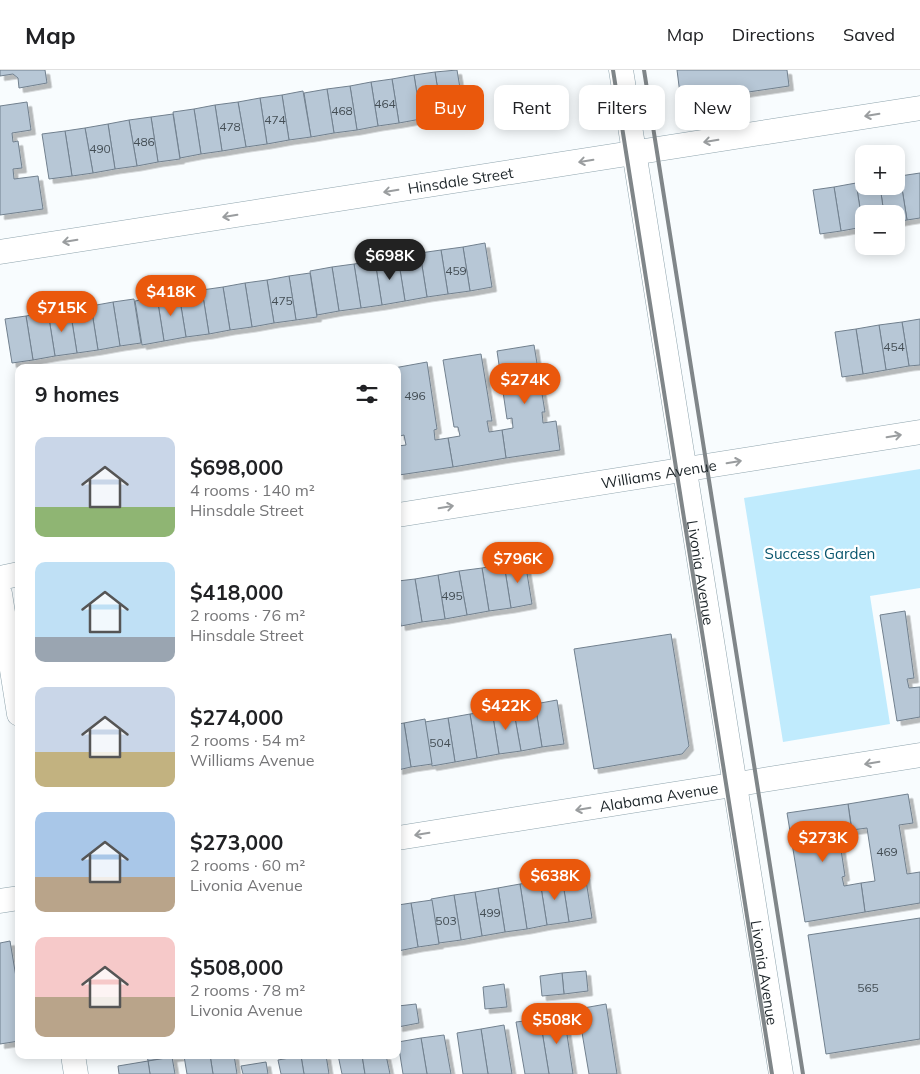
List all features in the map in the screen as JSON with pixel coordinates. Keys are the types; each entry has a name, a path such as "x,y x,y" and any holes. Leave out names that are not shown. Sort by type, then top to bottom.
{"street":[{"name":"Livonia Avenue","path":"621,70 781,1074"},
{"name":"Hinsdale Street","path":"0,252 920,108"},
{"name":"Williams Avenue","path":"401,515 920,432"},
{"path":"0,578 15,575"},
{"path":"0,594 15,689"},
{"name":"Alabama Avenue","path":"401,838 920,755"},
{"path":"0,901 15,899"},
{"path":"74,1059 76,1074"}],"green space":[{"name":"Success Garden","path":"920,469 920,588 870,596 890,724 783,742 744,498"}],"building":[{"path":"0,70 45,70 47,83 19,88 18,78 13,74 0,76"},
{"path":"457,70 460,85 437,85 435,72"},
{"path":"677,70 787,70 789,86 750,92 750,85 679,85"},
{"path":"435,72 437,85 416,85 416,88 414,75"},
{"path":"414,75 416,120 399,123 392,79"},
{"path":"392,79 399,123 378,126 371,82"},
{"path":"371,82 378,126 357,130 350,86"},
{"path":"350,86 357,130 334,133 327,89"},
{"path":"327,89 334,133 311,137 304,93"},
{"path":"303,91 311,137 289,140 282,95"},
{"path":"282,95 289,140 267,144 260,98"},
{"path":"260,98 267,144 246,147 238,102"},
{"path":"27,102 31,130 12,133 13,142 18,141 22,168 13,169 14,179 38,176 43,209 0,215 0,106"},
{"path":"238,102 246,147 222,151 215,105"},
{"path":"215,105 222,151 201,154 194,109"},
{"path":"194,109 201,154 180,158 173,112"},
{"path":"173,114 180,159 158,162 151,117"},
{"path":"151,117 158,162 137,166 129,120"},
{"path":"129,120 137,166 115,169 108,124"},
{"path":"108,124 115,169 93,173 85,128"},
{"path":"85,128 93,173 72,176 65,131"},
{"path":"65,131 72,176 49,179 42,134"},
{"path":"920,173 920,218 907,220 903,195 905,195 905,175"},
{"path":"855,183 855,195 858,195 860,205 855,205 855,228 841,231 834,187"},
{"path":"834,187 841,231 820,234 813,190"},
{"path":"858,195 881,195 883,205 860,205"},
{"path":"881,195 903,195 905,205 883,205"},
{"path":"485,243 492,287 470,291 463,247"},
{"path":"463,247 470,291 448,294 441,250"},
{"path":"441,250 448,294 427,297 420,253"},
{"path":"420,253 427,297 405,301 398,257"},
{"path":"398,257 405,301 382,305 375,261"},
{"path":"375,261 382,305 361,308 354,264"},
{"path":"354,264 361,308 339,311 332,267"},
{"path":"332,267 339,311 317,315 310,271"},
{"path":"310,273 317,317 296,320 289,276"},
{"path":"289,276 296,320 274,323 267,280"},
{"path":"267,280 274,323 252,327 245,283"},
{"path":"245,283 252,327 230,330 223,287"},
{"path":"223,287 230,330 209,334 202,290"},
{"path":"202,290 209,334 186,337 179,294"},
{"path":"179,294 186,337 164,341 157,297"},
{"path":"157,297 164,341 142,345 135,301"},
{"path":"134,299 141,343 120,346 113,302"},
{"path":"113,302 120,346 98,350 91,306"},
{"path":"91,306 98,350 77,353 70,309"},
{"path":"70,309 77,353 55,356 48,312"},
{"path":"48,312 55,356 33,360 26,316"},
{"path":"26,316 33,360 12,363 5,319"},
{"path":"920,319 920,365 909,366 902,322"},
{"path":"902,322 909,366 886,370 879,325"},
{"path":"879,325 886,370 863,374 856,329"},
{"path":"856,329 863,374 842,377 835,332"},
{"path":"534,345 545,412 542,412 543,423 556,421 560,450 506,458 502,430 513,428 512,418 507,419 497,351"},
{"path":"481,354 492,421 487,421 489,432 502,430 506,458 453,467 448,438 460,436 458,427 454,427 443,360"},
{"path":"427,362 437,429 434,430 435,440 448,438 453,467 401,475 401,446 406,445 404,435 401,436 401,367"},
{"path":"525,561 532,604 511,608 504,564"},
{"path":"504,564 511,608 489,611 482,568"},
{"path":"482,568 489,611 467,615 459,571"},
{"path":"459,571 467,615 445,619 438,575"},
{"path":"438,575 445,619 422,622 415,579"},
{"path":"415,579 422,622 401,626 401,581"},
{"path":"905,611 914,678 907,679 909,688 920,687 920,717 897,721 880,615"},
{"path":"671,634 689,746 682,754 594,769 574,649"},
{"path":"557,700 564,744 542,747 535,704"},
{"path":"535,704 542,747 521,751 513,707"},
{"path":"513,707 521,751 499,754 492,711"},
{"path":"492,711 499,754 477,758 470,714"},
{"path":"470,714 477,758 455,762 448,718"},
{"path":"448,718 455,762 432,766 425,722"},
{"path":"425,719 432,764 411,767 404,723"},
{"path":"404,723 411,767 401,769 401,724"},
{"path":"908,794 913,823 899,825 907,874 920,872 920,903 865,912 861,883 875,881 867,828 852,830 848,804"},
{"path":"848,804 852,833 836,836 837,843 840,843 845,876 842,877 844,886 861,883 865,912 805,922 787,813"},
{"path":"585,874 592,918 569,922 562,877"},
{"path":"562,877 569,922 547,925 540,881"},
{"path":"540,881 547,925 527,929 520,884"},
{"path":"520,884 527,929 505,932 498,888"},
{"path":"498,888 505,932 482,936 475,892"},
{"path":"475,892 482,936 461,940 454,895"},
{"path":"454,895 461,940 439,943 431,899"},
{"path":"432,900 439,944 418,947 411,903"},
{"path":"411,903 418,947 401,950 401,905"},
{"path":"920,918 920,1039 826,1054 808,935"},
{"path":"10,941 15,971 15,1042 0,1044 0,943"},
{"path":"586,971 588,991 564,994 562,973"},
{"path":"562,973 564,994 542,996 540,976"},
{"path":"504,984 507,1007 485,1009 483,987"},
{"path":"416,1004 419,1023 401,1026 401,1006"},
{"path":"606,1004 617,1074 589,1074 578,1009"},
{"path":"564,1015 573,1074 549,1074 540,1019"},
{"path":"540,1019 549,1074 525,1074 516,1022"},
{"path":"504,1025 512,1074 488,1074 481,1029"},
{"path":"481,1029 488,1074 463,1074 457,1033"},
{"path":"444,1035 451,1074 427,1074 421,1038"},
{"path":"421,1038 427,1074 403,1074 401,1041"},
{"path":"172,1059 175,1074 150,1074 148,1061"},
{"path":"184,1059 211,1059 213,1074 187,1074"},
{"path":"211,1059 235,1059 237,1074 213,1074"},
{"path":"302,1059 327,1059 329,1074 304,1074"},
{"path":"302,1059 304,1074 281,1074 278,1060"},
{"path":"339,1059 363,1059 365,1074 342,1074"},
{"path":"363,1059 387,1059 390,1074 365,1074"},
{"path":"148,1061 150,1074 119,1074 118,1066"},
{"path":"266,1062 268,1074 243,1074 241,1066"}],"railway":[{"path":"613,70 772,1074"},
{"path":"644,70 803,1074"}]}
